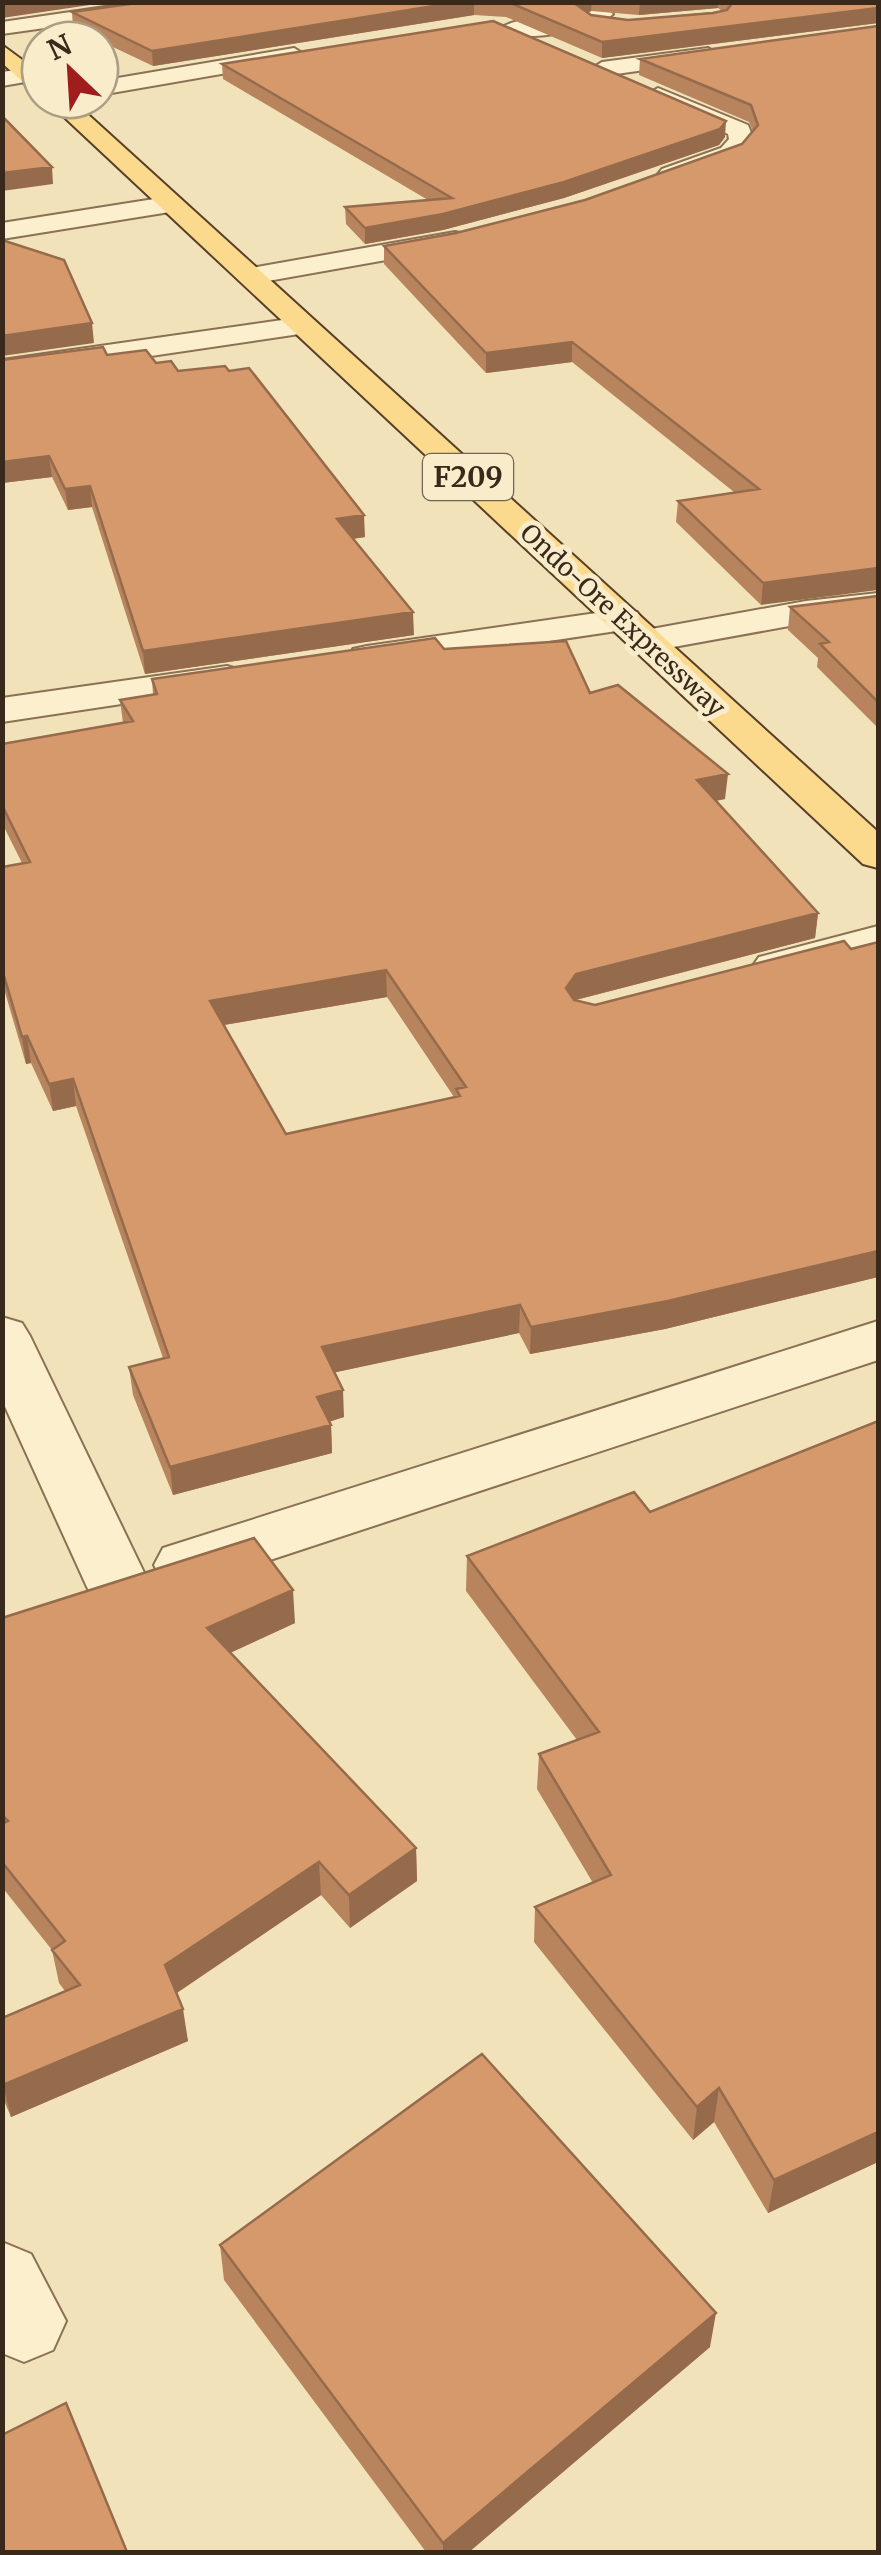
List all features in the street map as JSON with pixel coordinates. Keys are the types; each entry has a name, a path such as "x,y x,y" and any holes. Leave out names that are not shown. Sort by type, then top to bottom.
{"main road":[{"name":"Ondo-Ore Expressway","path":"80,120 878,855"}],"street":[{"path":"2,28 187,2"},
{"path":"623,24 586,12 498,27 739,130 742,140 730,152 644,184"},
{"path":"583,61 740,51"},
{"path":"120,85 317,52"},
{"path":"666,98 705,92"},
{"path":"2,231 173,204"},
{"path":"251,276 482,232"},
{"path":"2,369 303,326"},
{"path":"332,662 878,604"},
{"path":"2,710 255,674"},
{"path":"726,979 878,940"},
{"path":"2,1336 94,1595 878,1340"}],"building":[{"path":"144,2 459,2 152,51 120,35 120,20 88,20 72,12"},
{"path":"508,2 581,2 577,5 591,15 628,20 713,13 727,10 733,2 878,2 878,8 602,42"},
{"path":"493,21 726,121 720,129 564,182 443,214 365,228 345,207 452,198 222,64"},
{"path":"878,26 878,568 763,583 678,501 759,489 572,342 486,353 384,246 456,233 585,200 742,144 758,125 751,105 640,59"},
{"path":"2,116 52,167 2,173"},
{"path":"2,240 64,260 92,323 2,336"},
{"path":"103,347 107,355 146,350 156,363 171,361 178,371 225,366 229,371 249,368 364,515 337,519 413,612 143,651 90,486 65,489 49,456 2,462 2,360"},
{"path":"878,596 878,702 820,644 829,642 790,607"},
{"path":"435,638 444,649 566,641 590,693 618,685 728,774 697,780 818,913 576,974 566,988 574,1000 595,1005 844,941 851,949 878,942 878,1251 668,1301 531,1327 520,1305 322,1347 343,1390 317,1397 331,1425 170,1467 129,1367 169,1357 73,1079 49,1084 27,1036 22,1037 2,969 2,867 30,862 2,805 2,744 133,721 120,700 157,694 152,679","holes":["386,970 466,1087 456,1089 460,1096 286,1134 210,1001"]},
{"path":"878,1421 878,2132 774,2180 719,2088 697,2107 535,1907 611,1875 539,1754 599,1732 467,1556 634,1492 650,1512"},
{"path":"254,1538 293,1590 207,1628 416,1848 349,1895 319,1862 165,1965 183,2009 3,2085 2,2018 80,1985 52,1950 65,1941 2,1862 2,1824 8,1821 2,1815 2,1618"},
{"path":"482,2054 716,2313 443,2543 220,2245"},
{"path":"66,2403 127,2552 2,2552 2,2435"}]}
